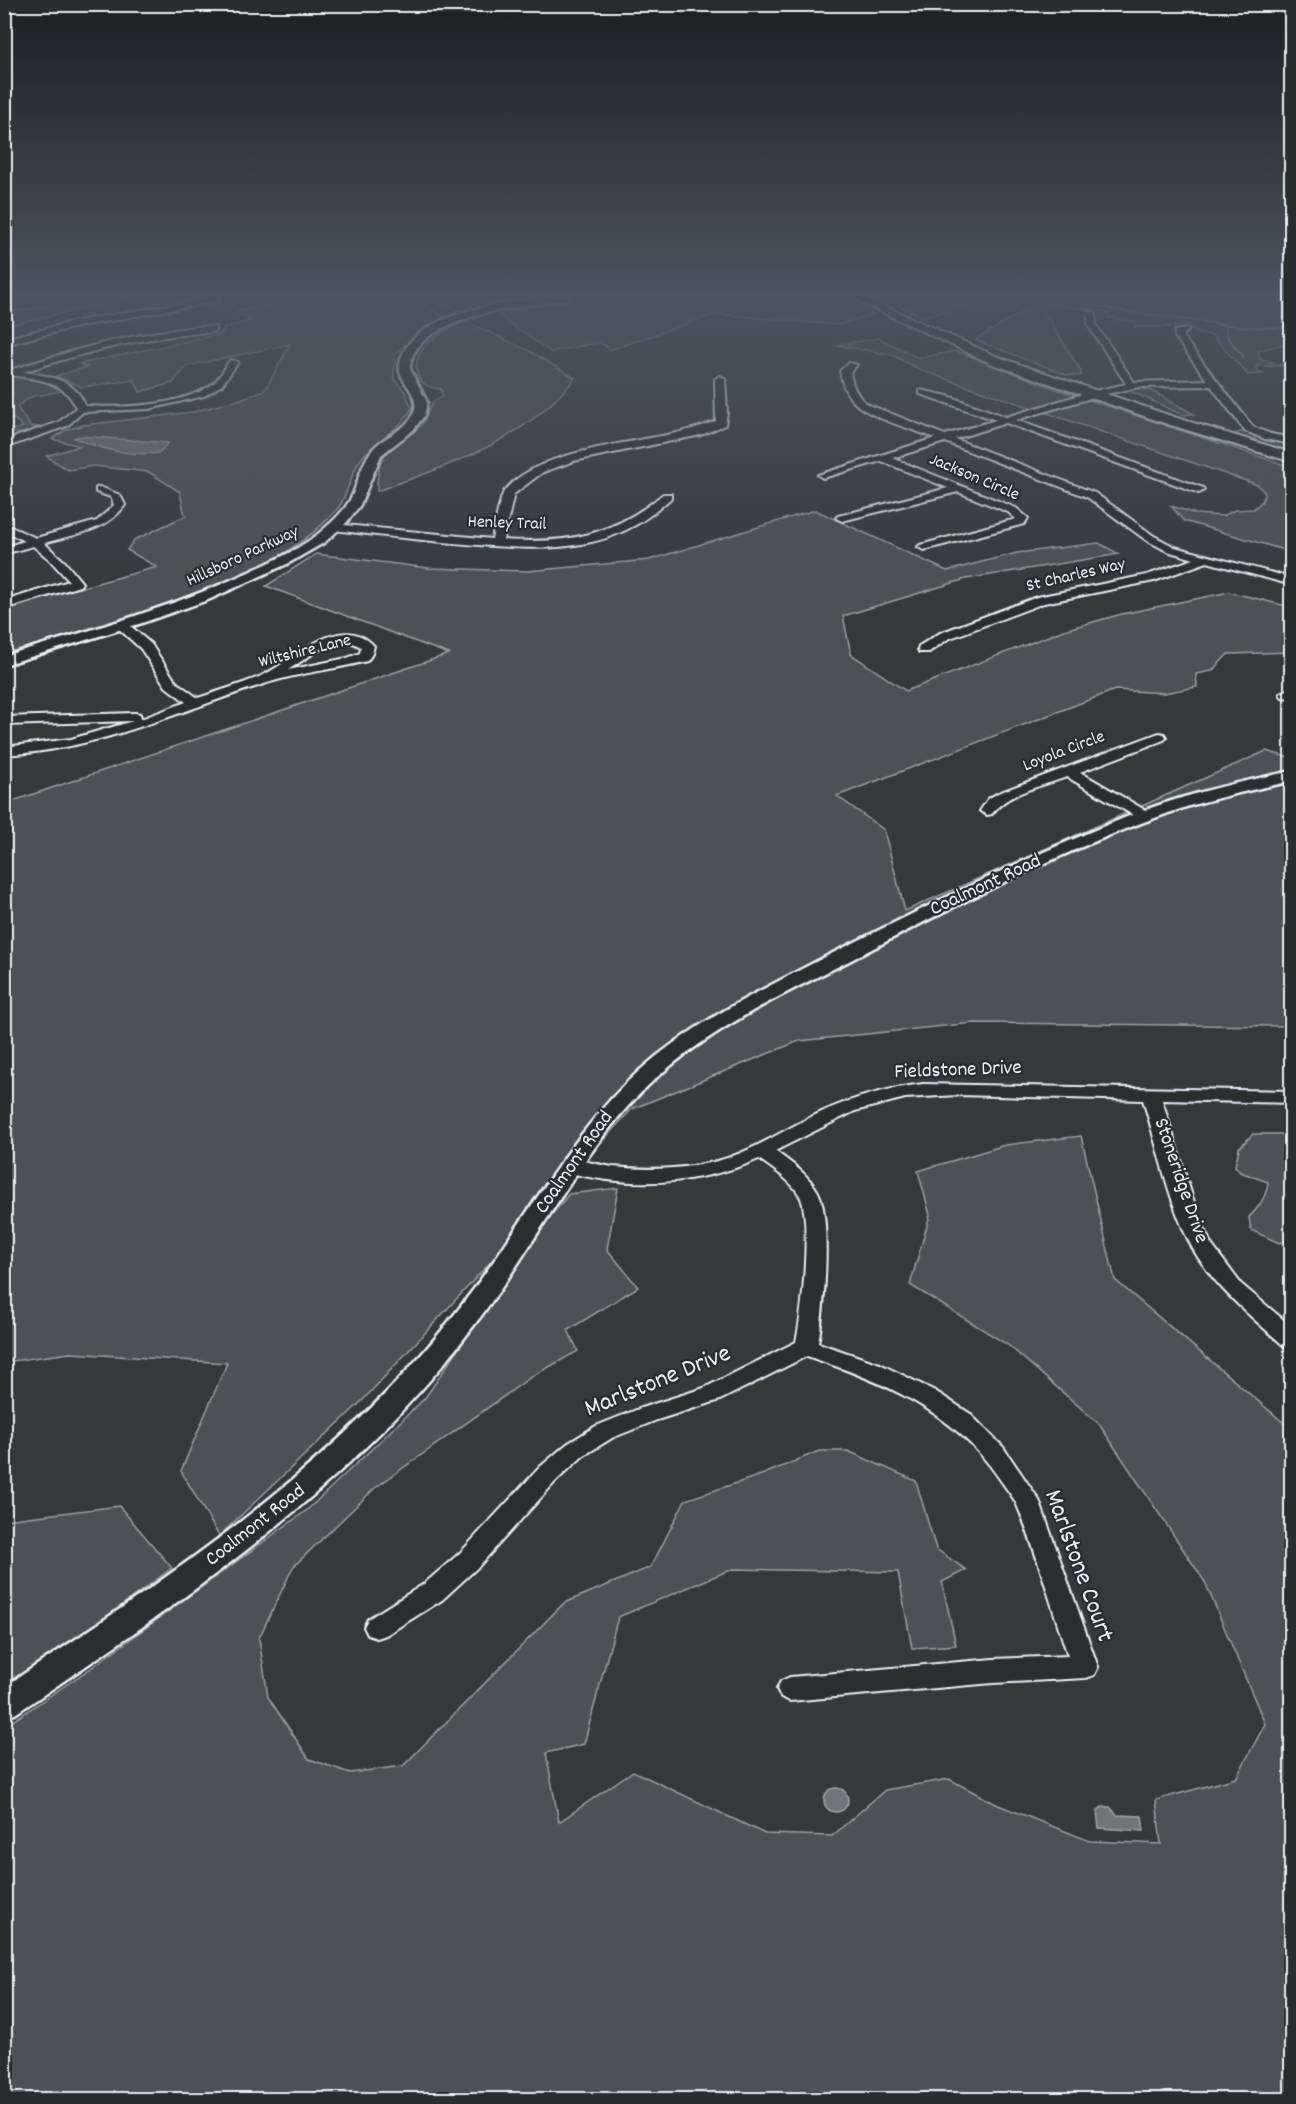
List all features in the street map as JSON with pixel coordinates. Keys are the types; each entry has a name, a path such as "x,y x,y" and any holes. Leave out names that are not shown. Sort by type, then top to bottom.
{"main road":[{"path":"1097,395 1292,458"}],"street":[{"path":"75,395 81,409"},
{"path":"4,445 63,424 81,409 143,406 195,395"},
{"name":"Hillsboro Parkway","path":"4,661 198,600 307,549 334,527 356,500 375,454 411,426 420,411 418,395"},
{"path":"497,543 509,493 539,470 583,455 697,433 721,423 723,412 721,395"},
{"path":"851,395 858,403 1091,495 1150,538 1171,549 1292,582"},
{"path":"935,395 1198,490"},
{"path":"823,475 1089,395"},
{"path":"1223,395 1249,429 1269,437 1292,441"},
{"name":"Jackson Circle","path":"883,458 1012,510 1022,519 1014,524 924,548"},
{"path":"842,518 958,489"},
{"path":"4,551 86,528 112,515 120,505 115,495 100,490"},
{"name":"Henley Trail","path":"334,527 497,543 548,544 597,537 643,517 667,496"},
{"path":"4,527 37,542 64,566 76,583 4,605"},
{"name":"St Charles Way","path":"924,649 944,636 1041,600 1150,578 1205,559"},
{"path":"122,625 144,645 159,672 171,686 195,702"},
{"name":"Wiltshire Lane","path":"4,751 65,745 266,679 362,658 366,654 368,645 350,638 331,639 266,679"},
{"name":"Wiltshire Lane","path":"4,721 108,719 167,713"},
{"name":"Loyola Circle","path":"987,811 993,801 1003,796 1159,737"},
{"path":"1068,771 1145,816"},
{"name":"Coalmont Road","path":"4,1704 203,1569 278,1511 341,1456 384,1414 452,1334 530,1228 570,1166 615,1106 648,1074 685,1046 733,1015 896,929 1007,876 1145,816 1190,801 1292,776"},
{"name":"Fieldstone Drive","path":"570,1166 606,1174 641,1176 689,1173 735,1162 850,1107 889,1094 948,1090 1292,1097"},
{"name":"Stoneridge Drive","path":"1151,1094 1188,1215 1202,1247 1234,1289 1288,1331"},
{"path":"760,1150 793,1174 809,1194 815,1214 813,1314 806,1347"},
{"name":"Marlstone Drive","path":"377,1627 433,1592 478,1551 548,1474 575,1450 604,1432 649,1414 712,1394 806,1347"},
{"name":"Marlstone Court","path":"790,1689 993,1671 1085,1667 1027,1500 995,1453 961,1419 927,1397 872,1370 806,1347"}],"shaded area":[{"path":"40,395 30,397 17,407 30,426 45,428 31,434 5,432 5,426 13,430 23,427 14,419 5,420 5,397"},
{"path":"251,395 406,395 412,408 395,429 361,459 338,508 308,536 271,561 229,583 183,602 5,656 5,608 157,567 127,550 134,540 185,516 180,492 149,472 93,466 68,470 46,456 80,446 52,439 66,430 84,425 193,412"},
{"path":"442,395 559,395 534,419 510,435 458,460 377,491 378,472 386,454 419,427 433,402"},
{"path":"994,395 1075,395 1291,467 1291,552 1184,521 1171,506 1196,514 1223,516 1235,510 1254,509 1262,501 1265,493 1258,485"},
{"path":"1139,395 1160,395 1194,414 1183,415"},
{"path":"1241,432 1291,442 1291,454 1259,444 1254,438 1240,440 1235,438 1235,434"},
{"path":"80,436 168,443 159,453 136,454 106,449 74,438"},
{"path":"815,510 947,571 1017,553 1099,543 1119,554 966,579 843,616 851,654 906,691 1064,630 1122,614 1229,592 1291,607 1291,652 1228,654 1212,671 1196,674 1197,687 1164,693 1115,690 837,796 884,830 905,911 1266,751 1291,758 1291,1026 973,1023 799,1041 632,1109 363,1400 219,1536 181,1471 227,1363 70,1353 5,1362 4,804 449,654 266,586 316,554 429,568 528,571 649,560"},
{"path":"1253,1134 1291,1134 1291,1240 1279,1243 1251,1230 1249,1217 1262,1201 1268,1182 1240,1172 1235,1166 1239,1148"},
{"path":"1081,1136 1115,1280 1291,1429 1291,2099 5,2099 4,1727 91,1668 307,1510 376,1445 425,1398 544,1224 569,1194 618,1188 607,1249 638,1287 568,1330 578,1351 531,1377 375,1488 293,1567 259,1638 268,1697 309,1759 350,1773 403,1766 564,1603 651,1567 685,1500 764,1474 819,1451 848,1451 916,1481 936,1549 966,1570 942,1582 956,1645 912,1648 898,1572 732,1569 618,1617 584,1744 546,1753 559,1822 633,1771 765,1834 832,1836 885,1790 949,1779 998,1805 1090,1841 1161,1844 1156,1800 1236,1778 1265,1724 1205,1582 1099,1424 1008,1345 910,1285 930,1215 918,1171 1005,1145"},
{"path":"119,1506 172,1568 50,1658 5,1685 5,1520"},
{"path":"836,1788 845,1791 848,1800 845,1809 836,1812 827,1809 824,1800 827,1791"},
{"path":"1102,1807 1110,1807 1117,1815 1142,1816 1144,1831 1099,1828 1097,1811"}]}
